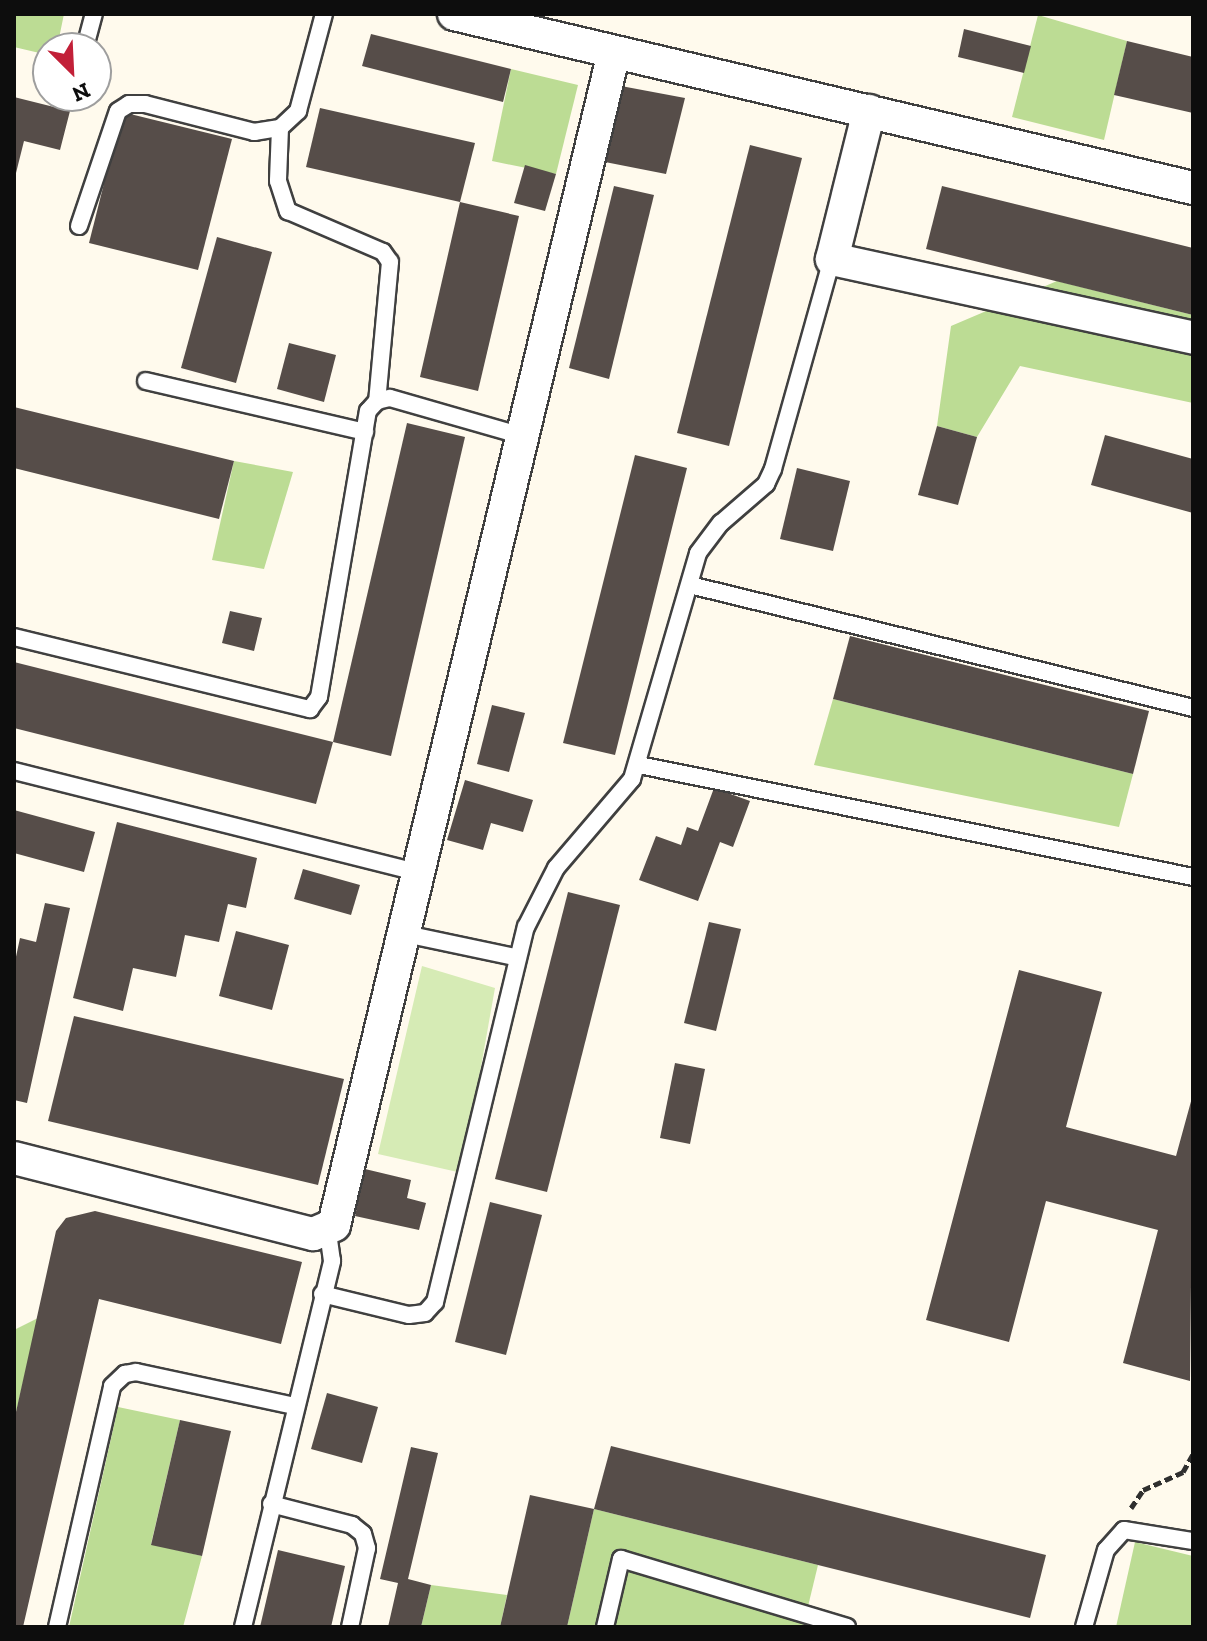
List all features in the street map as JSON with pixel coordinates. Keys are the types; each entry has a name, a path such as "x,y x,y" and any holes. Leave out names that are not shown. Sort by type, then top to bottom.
{"street":[{"path":"454,14 1193,188"},
{"path":"14,1158 313,1234 328,1231 337,1217 415,872 614,52"},
{"path":"869,111 832,259 1193,338"}],"lane":[{"path":"79,226 111,121 129,104 254,132 280,128 298,111 324,14"},
{"path":"280,128 278,181 288,211 383,252 390,262 377,401"},
{"path":"322,1294 409,1315 425,1313 435,1302 515,957 556,868 618,801 639,765 690,585 708,538 753,498 773,469 832,259"},
{"path":"146,381 365,432"},
{"path":"14,637 310,709 319,697 368,411 377,401 390,398 519,435"},
{"path":"690,585 1193,708"},
{"path":"639,765 1193,877"},
{"path":"14,771 415,872"},
{"path":"401,933 515,957"},
{"path":"243,1627 332,1261 328,1231"},
{"path":"57,1627 112,1386 118,1380 136,1372 295,1406"},
{"path":"271,1504 352,1525 363,1534 367,1548 350,1627"},
{"path":"1084,1627 1106,1550 1124,1530 1193,1541"},
{"path":"605,1627 621,1559 847,1627"}],"path":[{"path":"1124,1530 1132,1501 1143,1490 1183,1472 1193,1454"}],"green space":[{"path":"14,14 64,14 60,32 32,32 32,51 14,47"},
{"path":"1038,15 1127,41 1104,140 1012,117"},
{"path":"511,69 578,85 556,174 492,161"},
{"path":"1057,281 1193,315 1193,403 1020,366 977,437 937,426 951,326"},
{"path":"234,461 293,472 264,569 212,560"},
{"path":"833,699 1133,774 1119,827 814,765"},
{"path":"422,966 495,988 462,1173 378,1154"},
{"path":"38,1318 14,1421 14,1330"},
{"path":"118,1407 180,1420 151,1544 202,1556 183,1627 69,1627"},
{"path":"594,1509 818,1565 803,1627 567,1627"},
{"path":"1135,1542 1193,1556 1193,1627 1116,1627"},
{"path":"431,1585 507,1595 500,1627 421,1627"}],"building":[{"path":"964,29 1031,46 1024,73 958,57"},
{"path":"371,34 511,69 503,102 362,66"},
{"path":"1127,41 1193,57 1193,113 1114,95"},
{"path":"621,86 685,98 666,174 605,162"},
{"path":"14,97 32,102 32,112 70,112 60,150 24,141 15,177"},
{"path":"320,108 475,143 460,202 306,167"},
{"path":"122,112 232,139 198,270 89,243"},
{"path":"750,145 802,158 729,446 677,433"},
{"path":"525,165 556,174 545,211 514,203"},
{"path":"614,186 654,195 609,379 569,368"},
{"path":"942,186 1193,248 1193,315 926,249"},
{"path":"460,202 519,216 478,391 420,377"},
{"path":"217,237 272,252 236,383 181,368"},
{"path":"289,343 336,355 324,402 277,389"},
{"path":"14,407 234,461 219,519 14,468"},
{"path":"407,423 465,437 391,756 333,742"},
{"path":"937,426 977,437 958,505 918,495"},
{"path":"1105,435 1193,459 1193,513 1091,485"},
{"path":"635,455 687,468 615,755 563,743"},
{"path":"797,468 850,481 833,551 780,539"},
{"path":"230,611 262,618 254,651 222,643"},
{"path":"850,636 1149,711 1133,774 833,699"},
{"path":"14,662 333,742 316,804 14,728"},
{"path":"492,705 525,713 509,772 477,764"},
{"path":"465,780 533,800 523,832 491,823 483,850 447,840"},
{"path":"714,788 750,801 733,847 720,842 698,901 639,880 656,836 681,845 687,827 698,831"},
{"path":"14,810 95,832 84,872 14,853"},
{"path":"117,822 257,858 246,908 228,904 219,942 185,935 176,977 133,968 123,1011 73,998"},
{"path":"303,869 360,885 351,915 294,899"},
{"path":"568,892 620,905 547,1192 495,1179"},
{"path":"45,903 70,908 27,1103 14,1100 14,966 20,938 36,942"},
{"path":"709,922 741,929 716,1031 684,1023"},
{"path":"236,931 289,945 272,1010 219,996"},
{"path":"1019,970 1102,992 1066,1127 1176,1156 1193,1094 1190,1381 1123,1363 1158,1230 1046,1201 1009,1342 926,1320"},
{"path":"74,1016 344,1079 318,1185 48,1121"},
{"path":"675,1063 705,1069 690,1144 660,1138"},
{"path":"365,1169 411,1180 407,1198 426,1203 419,1230 355,1216"},
{"path":"490,1202 542,1215 506,1355 455,1342"},
{"path":"95,1211 302,1262 281,1344 99,1299 23,1627 14,1627 14,1421 56,1231 66,1218"},
{"path":"327,1393 378,1407 362,1463 311,1449"},
{"path":"180,1420 231,1431 202,1556 151,1545"},
{"path":"611,1446 1046,1555 1030,1618 594,1509"},
{"path":"411,1447 438,1453 408,1579 431,1585 421,1627 388,1627 398,1583 380,1579"},
{"path":"530,1495 594,1509 567,1627 500,1627"},
{"path":"278,1550 345,1566 331,1627 260,1627"}]}
